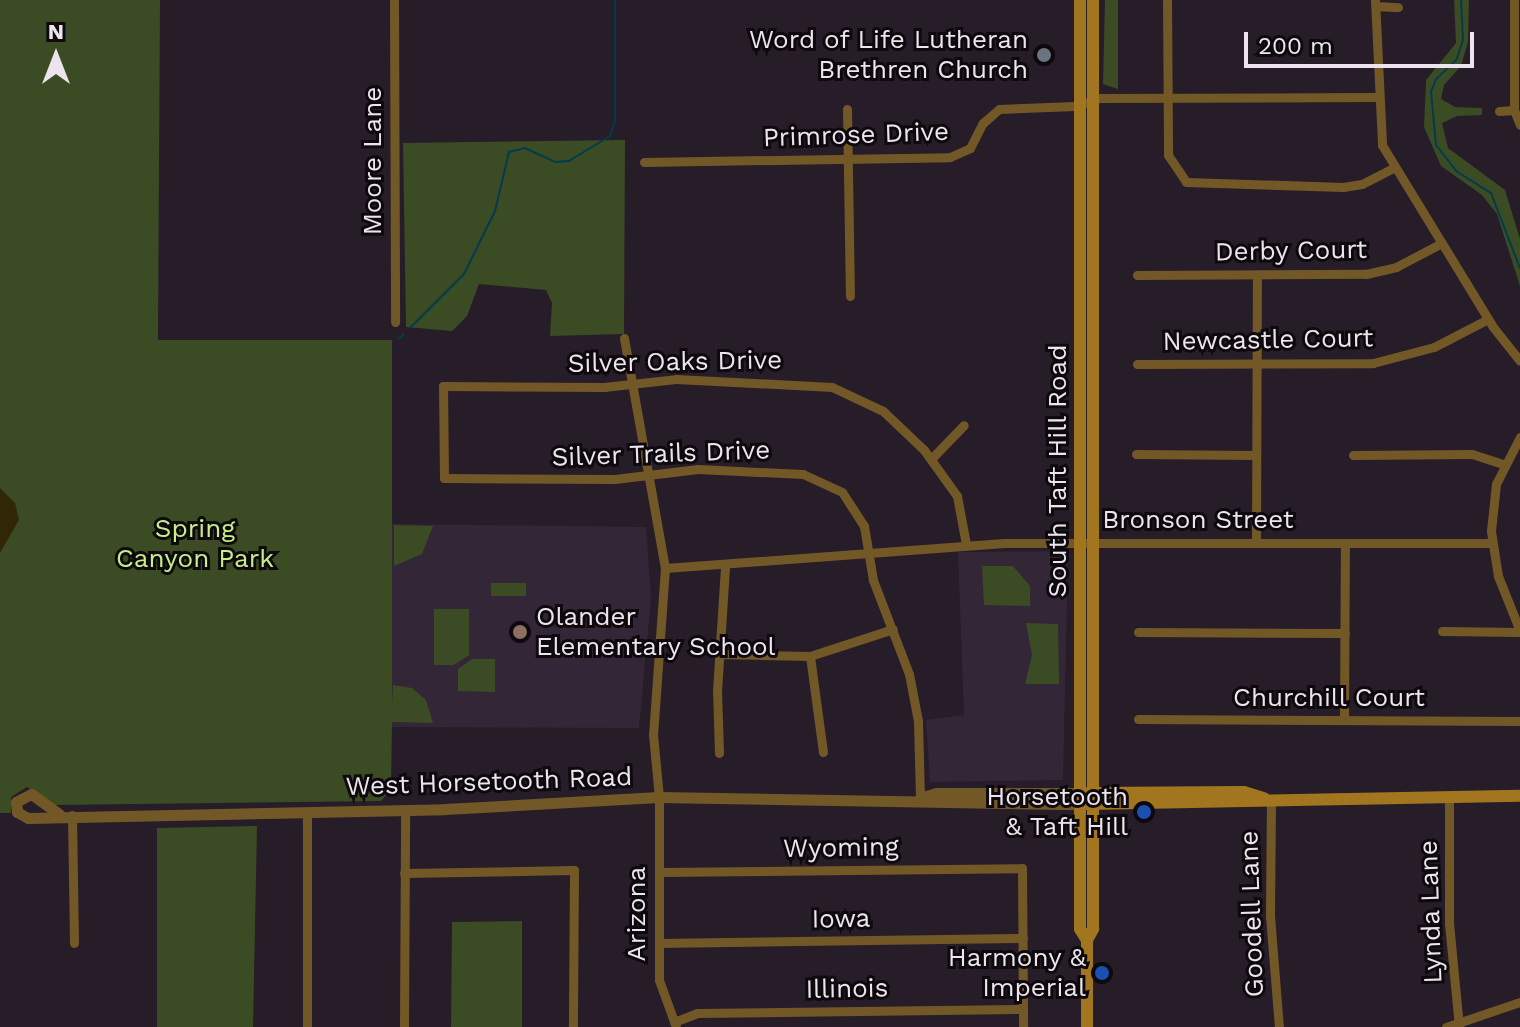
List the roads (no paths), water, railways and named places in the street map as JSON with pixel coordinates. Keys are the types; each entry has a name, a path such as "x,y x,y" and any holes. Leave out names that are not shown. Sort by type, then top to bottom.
{"main road":[{"name":"South Taft Hill Road","path":"1080,0 1087,542"},
{"name":"South Taft Hill Road","path":"1087,1027 1087,940 1093,929 1087,798 1087,542 1093,0"},
{"name":"West Horsetooth Road","path":"1087,798 1520,796"}],"street":[{"name":"Moore Lane","path":"394,0 395,322"},
{"path":"1167,0 1168,155 1178,176 1200,186 1343,187 1362,184 1393,168"},
{"path":"1514,0 1514,110 1520,125"},
{"path":"1398,7 1376,3 1378,131 1393,168 1488,319 1520,361"},
{"path":"1093,99 1377,97"},
{"name":"Primrose Drive","path":"644,162 957,156 970,148 983,123 999,109 1080,105 1093,99"},
{"path":"847,109 850,296"},
{"path":"1499,111 1514,110"},
{"path":"1170,184 1178,176"},
{"name":"Derby Court","path":"1137,275 1366,274 1396,267 1440,244"},
{"path":"1256,542 1257,276"},
{"name":"Newcastle Court","path":"1137,364 1388,361 1434,347 1488,319"},
{"name":"Arizona","path":"624,338 628,383 650,477 665,568 653,734 659,797 661,991 675,1024"},
{"name":"Silver Oaks Drive","path":"444,478 443,386 776,380 832,387 883,411 931,459 957,496 966,544"},
{"path":"931,459 964,425"},
{"path":"1442,631 1520,632 1492,543 1493,501 1505,465 1520,437"},
{"path":"1136,454 1256,455"},
{"path":"1353,455 1472,454 1505,465"},
{"name":"Silver Trails Drive","path":"444,478 650,477 698,469 813,476 833,486 854,507 877,592 893,629 916,709 920,798"},
{"path":"1344,719 1345,543"},
{"name":"Bronson Street","path":"665,568 725,566 966,544 1492,543"},
{"path":"719,753 725,566"},
{"path":"720,654 810,656 893,629"},
{"path":"1138,632 1345,633"},
{"path":"810,656 823,752"},
{"name":"Churchill Court","path":"1138,719 1520,721"},
{"name":"West Horsetooth Road","path":"66,814 405,810 659,797 920,798 936,793 1087,798"},
{"name":"Lynda Lane","path":"1449,796 1449,923 1458,1025"},
{"name":"Goodell Lane","path":"1271,799 1271,933 1279,1027"},
{"path":"404,1027 405,810"},
{"path":"307,812 307,1027"},
{"path":"66,814 74,943"},
{"name":"Wyoming","path":"659,872 1022,868 1023,938"},
{"path":"404,873 574,870 573,1027"},
{"path":"1023,938 1023,1027"},
{"name":"Iowa","path":"659,943 1023,938"},
{"path":"1446,1027 1520,1002"},
{"name":"Illinois","path":"675,1024 697,1013 1023,1009"}],"waterway":[{"path":"410,328 464,274 495,211 509,152 525,148 555,162 569,161 610,136 615,121 615,0"},
{"path":"1461,0 1463,40 1457,59 1436,79 1431,92 1436,145 1456,171 1491,193 1520,268"},
{"path":"399,339 403,335"}],"place":[{"name":"Word of Life Lutheran Brethren Church","path":"1044,55"},
{"name":"Olander Elementary School","path":"520,632"},
{"name":"Horsetooth & Taft Hill","path":"1144,812"},
{"name":"Harmony & Imperial","path":"1102,973"}],"park label":[{"name":"Spring Canyon Park","path":"195,544"}]}
